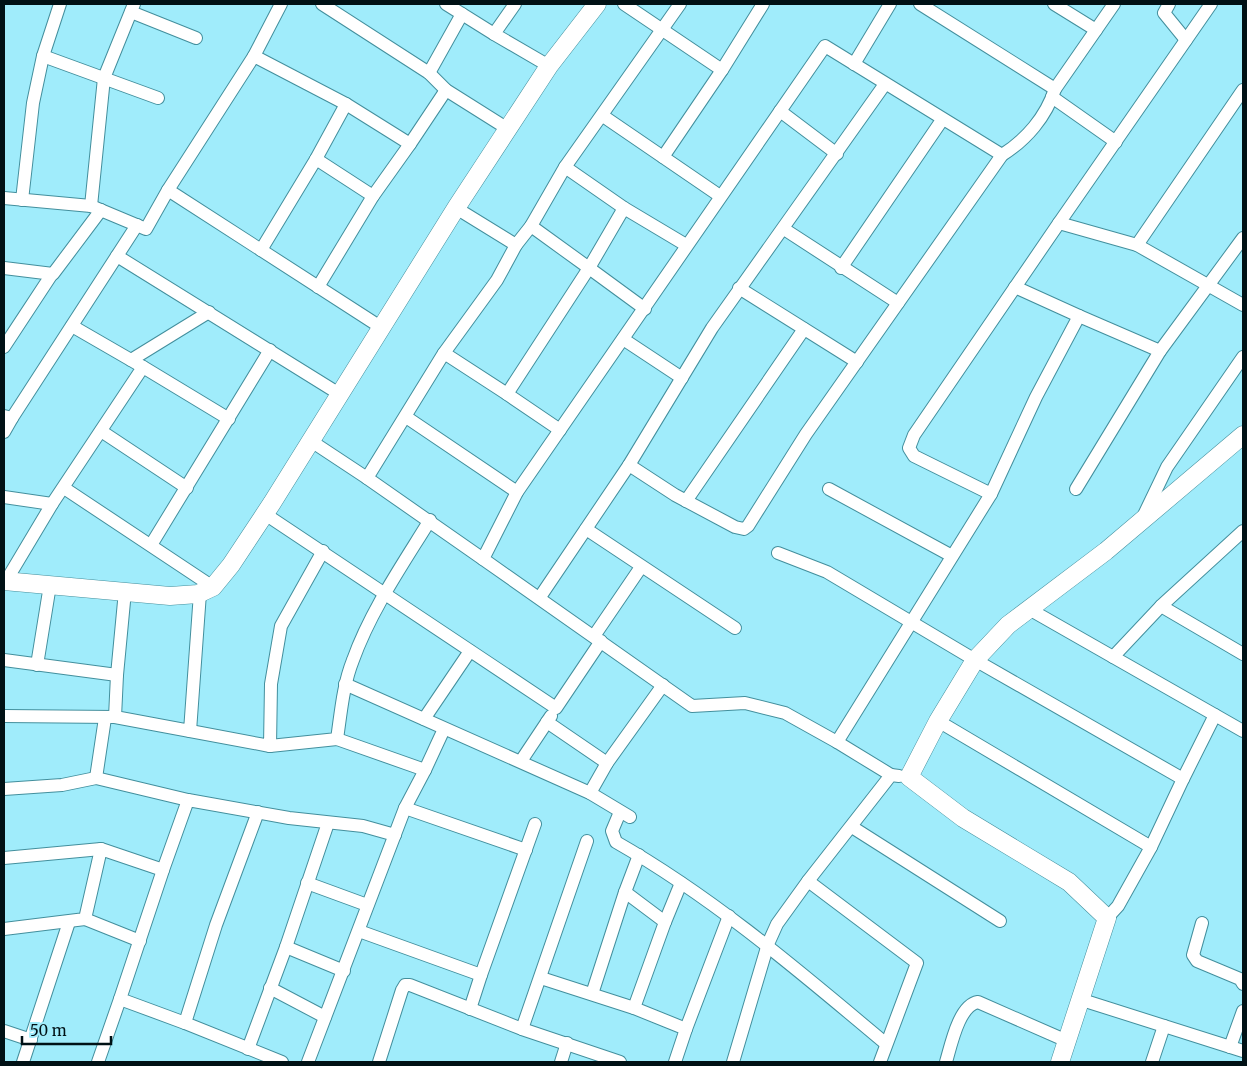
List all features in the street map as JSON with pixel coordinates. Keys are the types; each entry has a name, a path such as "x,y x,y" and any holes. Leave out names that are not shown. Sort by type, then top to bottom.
{"street":[{"path":"22,200 34,103 43,56 60,4"},
{"path":"4,198 96,208 146,229 168,190 254,56 281,4"},
{"path":"322,4 429,72 446,90 508,129"},
{"path":"446,4 549,66"},
{"path":"494,34 515,4"},
{"path":"143,367 52,504 5,581 170,596 206,590 231,565 341,394 456,208 549,66 597,4"},
{"path":"624,4 722,70"},
{"path":"367,478 444,353 497,280 516,245 531,226 566,167 680,4"},
{"path":"663,157 722,70 763,4"},
{"path":"854,64 890,4"},
{"path":"920,4 1054,93 1116,142"},
{"path":"1054,4 1096,30"},
{"path":"629,464 686,501 735,527 744,529 748,526 806,434 1002,155 1020,144 1031,132 1054,93 1114,4"},
{"path":"1169,4 1164,13 1186,40"},
{"path":"991,494 914,456 909,448 914,435 1210,4"},
{"path":"6,341 96,208 104,78 133,8 196,38"},
{"path":"429,72 462,14"},
{"path":"483,559 517,492 825,46 942,120 1002,155"},
{"path":"43,56 158,98"},
{"path":"254,56 346,104 410,144"},
{"path":"540,597 629,464 739,288 784,229 885,84"},
{"path":"318,287 373,196 446,90"},
{"path":"1137,245 1243,90"},
{"path":"261,250 316,160 346,104"},
{"path":"780,111 837,154"},
{"path":"603,116 720,196"},
{"path":"841,268 942,120"},
{"path":"316,160 373,196"},
{"path":"566,167 624,208 686,245"},
{"path":"168,190 382,328"},
{"path":"456,208 516,245"},
{"path":"507,394 589,268 624,208"},
{"path":"1059,224 1137,245 1243,305"},
{"path":"4,432 8,417 72,326 137,225"},
{"path":"531,226 645,309"},
{"path":"784,229 841,268 898,303"},
{"path":"1076,489 1160,351 1243,238"},
{"path":"118,256 341,394"},
{"path":"4,268 52,274"},
{"path":"1015,287 1160,351"},
{"path":"739,288 857,362"},
{"path":"131,360 209,312"},
{"path":"837,742 991,494 1036,397 1079,316"},
{"path":"72,326 229,419"},
{"path":"686,501 804,328"},
{"path":"623,340 682,378"},
{"path":"151,545 270,350"},
{"path":"444,353 560,430"},
{"path":"1141,522 1167,467 1243,357"},
{"path":"406,417 517,492"},
{"path":"101,431 187,488"},
{"path":"909,777 938,721 975,660 1008,625 1141,522 1243,435"},
{"path":"311,441 430,520 692,706 745,703 785,714 837,742 891,776 909,777 964,818 1069,882 1108,918"},
{"path":"64,488 151,545 206,590"},
{"path":"829,489 952,556"},
{"path":"4,497 52,504"},
{"path":"265,514 556,708"},
{"path":"337,739 345,684 353,659 385,594 430,520"},
{"path":"586,529 735,628"},
{"path":"1113,656 1161,606 1243,531"},
{"path":"270,746 272,684 281,626 323,551"},
{"path":"778,553 827,572 975,660 1183,779"},
{"path":"521,761 556,708 641,567"},
{"path":"37,665 50,585"},
{"path":"190,731 206,590"},
{"path":"96,778 110,717 117,675 125,591"},
{"path":"1161,606 1243,654"},
{"path":"1029,609 1243,731"},
{"path":"424,719 470,651"},
{"path":"4,660 117,675"},
{"path":"345,684 590,793 625,814 612,831 613,839 681,883 768,944 886,1043"},
{"path":"590,793 608,763 663,685"},
{"path":"1060,1062 1079,999 1108,918 1118,906 1151,847 1215,715"},
{"path":"4,716 110,717 270,746 337,739 425,770"},
{"path":"938,721 1151,847"},
{"path":"547,722 608,763"},
{"path":"308,1062 359,931 366,905 405,808 444,729"},
{"path":"733,1062 768,944 777,924 808,881 891,776"},
{"path":"4,789 62,785 96,778 188,800 328,823 363,826 395,835"},
{"path":"98,1062 188,800"},
{"path":"405,808 526,850"},
{"path":"185,1023 216,925 258,812"},
{"path":"248,1049 286,947 328,823"},
{"path":"470,1009 480,975 535,824"},
{"path":"852,826 1000,921"},
{"path":"522,1029 587,841"},
{"path":"4,858 101,849 164,870"},
{"path":"85,918 101,849"},
{"path":"592,994 639,855"},
{"path":"808,881 917,963 880,1062"},
{"path":"307,883 366,905"},
{"path":"634,1008 681,883"},
{"path":"625,892 665,922"},
{"path":"675,1062 729,916"},
{"path":"4,929 69,922 85,918 140,941"},
{"path":"23,1062 69,922"},
{"path":"1202,923 1194,955 1196,961 1240,979 1243,984"},
{"path":"359,931 480,975"},
{"path":"286,947 344,971"},
{"path":"541,978 634,1008 686,1029"},
{"path":"379,1062 402,990 410,985 522,1029 620,1062"},
{"path":"270,988 325,1017"},
{"path":"120,999 282,1062"},
{"path":"1079,999 1243,1051"},
{"path":"946,1062 963,1010 971,1003 978,1002 1067,1040"},
{"path":"1230,1047 1243,1011"},
{"path":"1152,1062 1164,1026"},
{"path":"4,1031 31,1040"},
{"path":"562,1062 567,1043"}]}
